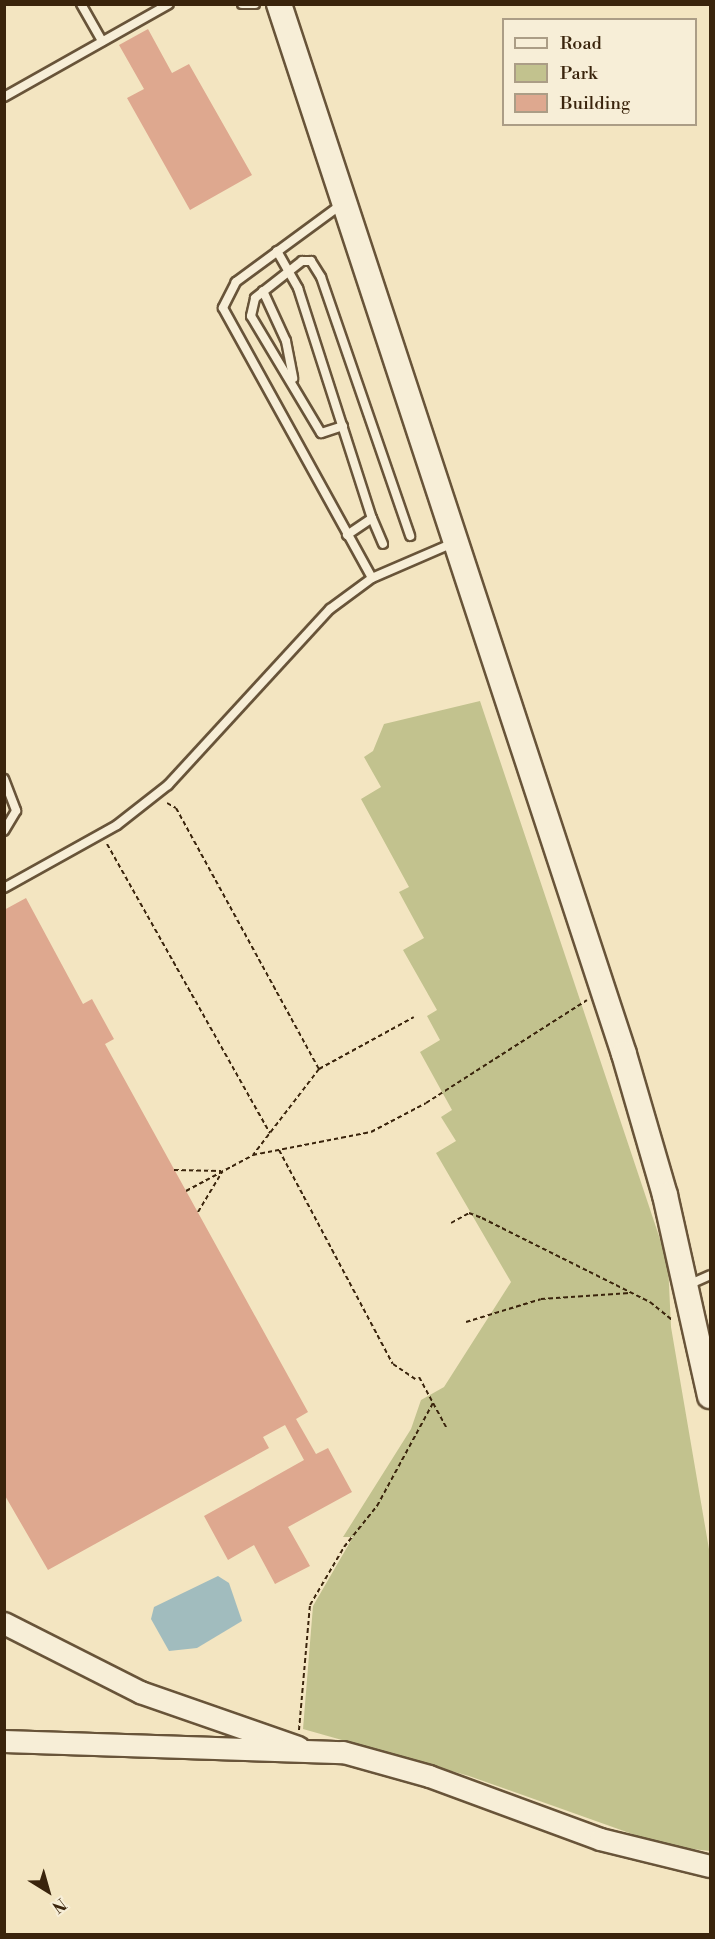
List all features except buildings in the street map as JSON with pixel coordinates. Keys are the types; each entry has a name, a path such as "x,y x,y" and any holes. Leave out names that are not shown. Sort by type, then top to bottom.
{"main road":[{"path":"279,4 453,543 624,1054 688,1285 711,1396"}],"street":[{"path":"4,1623 140,1692 298,1747"},
{"path":"4,1741 134,1749 298,1747 385,1761 600,1839 711,1866"}],"lane":[{"path":"81,4 102,41"},
{"path":"4,98 169,4"},
{"path":"242,4 255,4"},
{"path":"343,204 229,288 223,309 372,578"},
{"path":"277,251 289,271 343,426 372,518 383,544"},
{"path":"343,426 321,434 251,316 251,303 263,291 306,260 317,268 410,536"},
{"path":"263,291 286,341 294,385"},
{"path":"347,535 372,518"},
{"path":"4,888 138,810 192,761 330,609 372,578 453,543"},
{"path":"4,779 16,811 4,831"},
{"path":"688,1285 711,1275"}],"path":[{"path":"167,803 176,808 319,1069"},
{"path":"107,844 270,1132"},
{"path":"186,1191 252,1155 370,1132 426,1103 586,1000"},
{"path":"252,1155 319,1069 414,1017"},
{"path":"279,1150 393,1364 415,1379"},
{"path":"174,1170 224,1170"},
{"path":"198,1212 224,1170"},
{"path":"451,1223 469,1213 482,1218 660,1307 680,1328"},
{"path":"466,1322 541,1299 633,1294"},
{"path":"419,1377 446,1427"},
{"path":"298,1747 310,1605 344,1547 377,1506 433,1403"}],"green space":[{"path":"480,701 668,1263 671,1327 710,1555 710,1851 666,1846 469,1776 303,1729 313,1606 353,1537 343,1537 411,1429 421,1400 444,1387 511,1282 436,1153 456,1141 441,1117 452,1110 420,1052 440,1040 427,1016 437,1010 403,950 424,938 399,892 409,887 361,799 381,787 364,757 373,751 384,724"}],"water":[{"path":"218,1576 229,1583 242,1621 197,1648 169,1651 151,1619 154,1607"}]}
